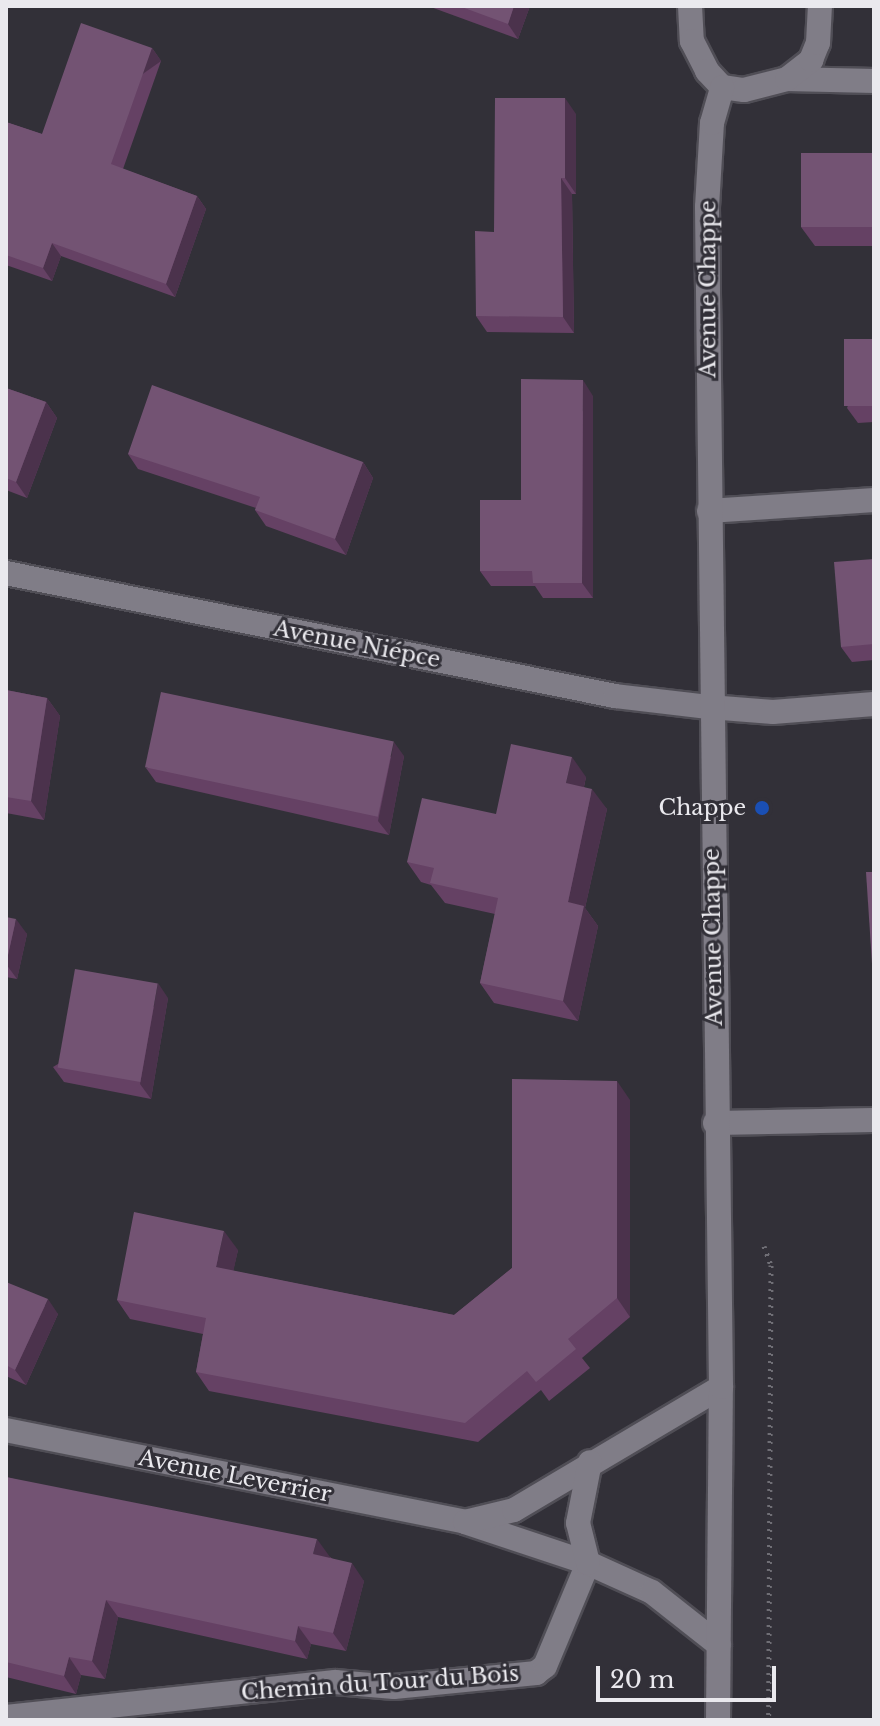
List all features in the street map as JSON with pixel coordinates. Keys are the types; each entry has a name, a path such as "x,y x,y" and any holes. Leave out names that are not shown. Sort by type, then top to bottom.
{"street":[{"path":"690,6 698,57 722,87 744,90 787,79 874,81"},
{"path":"787,79 811,60 818,43 820,6"},
{"name":"Avenue Chappe","path":"718,1720 721,1387 709,707 707,207 712,123 722,87"},
{"path":"709,511 874,500"},
{"name":"Avenue Niépce","path":"6,573 615,696 773,712 874,704"},
{"path":"715,1123 874,1120"},
{"name":"Avenue Leverrier","path":"465,1522 514,1510 590,1462 721,1387"},
{"name":"Avenue Leverrier","path":"6,1430 465,1522 588,1563 652,1592 719,1645"},
{"path":"588,1563 578,1523 590,1462"},
{"name":"Chemin du Tour du Bois","path":"6,1717 335,1682 394,1687 536,1673 545,1666 588,1563"}],"building":[{"path":"459,6 514,6 508,24"},
{"path":"81,23 152,48 111,164 197,196 166,284 52,243 43,268 6,255 6,122 42,134"},
{"path":"495,98 565,98 565,178 561,178 563,317 476,316 475,231 494,232"},
{"path":"801,153 874,153 874,227 801,227"},
{"path":"844,339 874,339 874,406 844,406"},
{"path":"521,379 583,380 582,583 533,583 532,571 480,571 480,500 521,500"},
{"path":"152,385 363,462 335,539 255,510 260,497 128,454"},
{"path":"6,388 46,402 16,482 6,478"},
{"path":"874,559 874,644 841,647 834,562"},
{"path":"6,690 47,698 31,801 6,797"},
{"path":"161,692 394,741 378,817 145,767"},
{"path":"511,744 572,757 566,783 592,789 568,902 584,906 563,1001 480,983 498,898 430,883 434,868 407,862 422,798 496,814"},
{"path":"866,872 874,872 874,994"},
{"path":"6,917 16,919 6,964"},
{"path":"75,969 158,984 140,1082 58,1067"},
{"path":"512,1079 617,1081 617,1298 568,1339 576,1349 536,1382 527,1371 465,1423 196,1372 206,1318 117,1300 134,1212 224,1231 216,1267 454,1315 512,1268"},
{"path":"6,1282 48,1299 15,1370 6,1365"},
{"path":"6,1477 317,1539 313,1554 352,1563 333,1633 298,1626 295,1641 106,1600 92,1661 69,1657 64,1676 6,1662"}],"place":[{"name":"Chappe","path":"762,808"}]}
